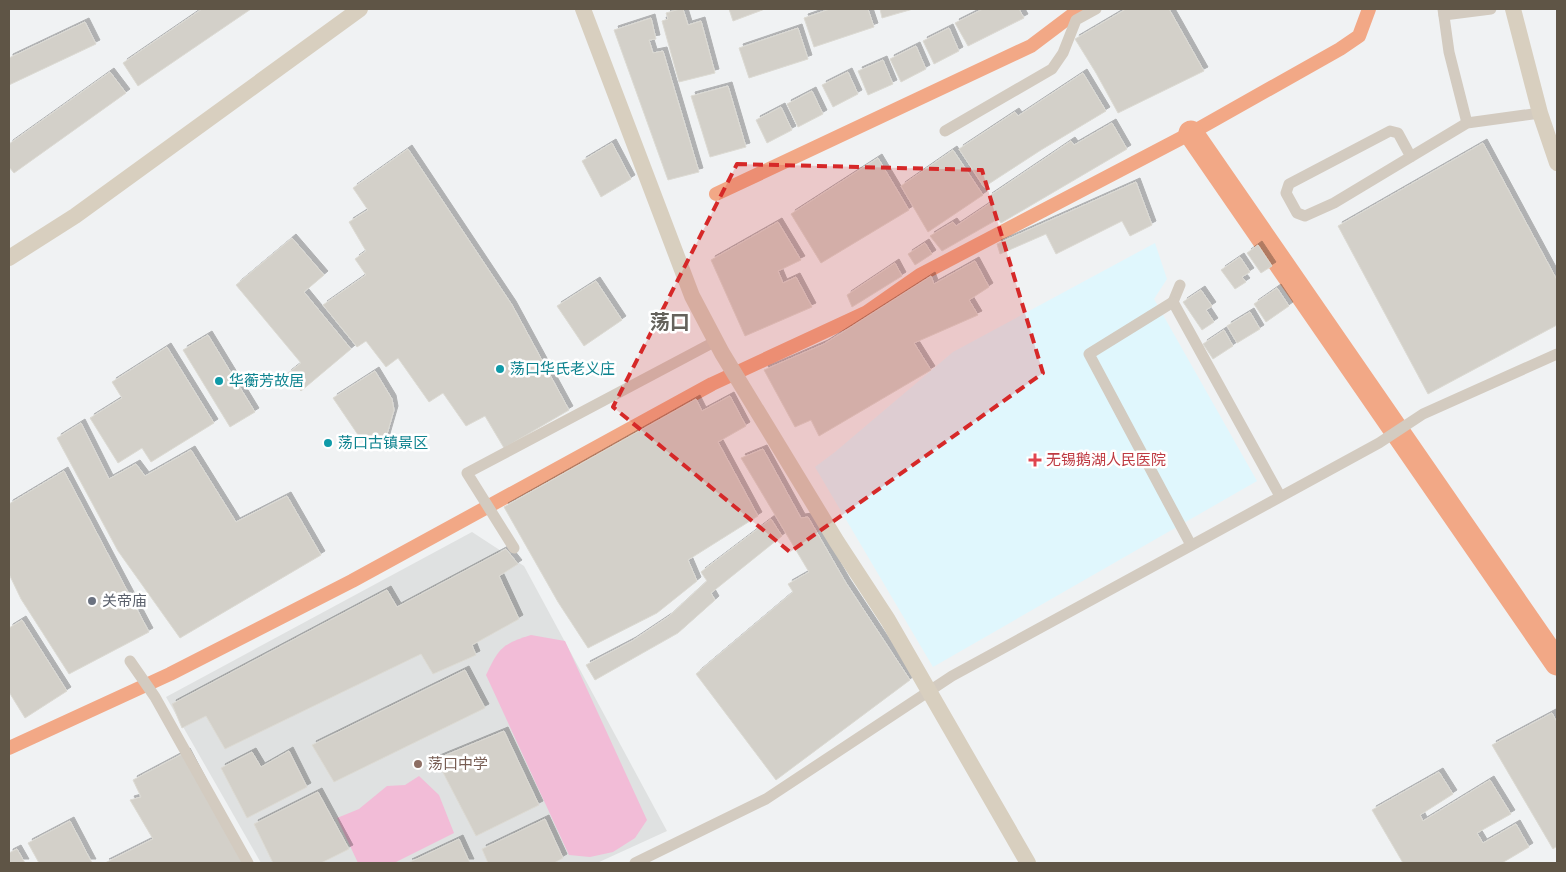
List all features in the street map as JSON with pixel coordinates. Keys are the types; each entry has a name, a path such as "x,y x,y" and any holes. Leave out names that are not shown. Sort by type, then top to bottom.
{"street":[{"path":"9,258 75,216 360,9"},
{"path":"583,9 692,296 719,347 751,400 837,542 888,620 1028,863"},
{"path":"945,132 1052,69 1063,54 1076,20 1096,9"},
{"path":"1467,123 1449,52 1444,12 1491,9"},
{"path":"1513,9 1540,113 1557,163"},
{"path":"1411,157 1398,133 1390,131 1288,184 1286,192 1297,212 1306,216 1334,203 1411,157 1467,123 1540,113"},
{"path":"1180,285 1173,302 1089,354 1191,545"},
{"path":"1173,302 1280,496"},
{"path":"514,548 468,472 719,347"},
{"path":"635,863 766,799 952,676 1378,443 1423,414 1557,354"},
{"path":"130,661 154,697 248,863"}],"highlighted area":[{"path":"737,164 982,170 1043,373 790,552 613,407"}],"shaded area":[{"name":"无锡鹅湖人民医院","path":"1155,243 1167,279 1154,299 1257,481 933,667 815,467 953,352"},
{"name":"荡口中学","path":"472,532 524,566 667,831 597,863 261,863 166,697"},
{"path":"531,635 565,641 647,820 635,838 613,852 590,857 569,855 486,675 502,648 507,644"},
{"path":"419,776 439,795 454,833 394,863 358,863 337,818 359,809 387,786 405,785"}],"building":[{"path":"202,9 251,9 138,86 123,63"},
{"path":"683,9 688,25 701,21 715,73 679,82 662,21 668,19 666,13"},
{"path":"729,9 765,9 733,21"},
{"path":"830,9 868,9 874,27 814,47 804,18"},
{"path":"880,9 913,9 882,18"},
{"path":"983,9 1019,9 1024,18 968,46 955,23"},
{"path":"1126,9 1169,9 1204,71 1118,113 1075,39"},
{"path":"651,18 656,39 649,40 653,53 663,51 699,172 668,180 614,30"},
{"path":"85,22 96,44 9,85 9,58"},
{"path":"798,28 808,59 749,78 739,48"},
{"path":"949,28 959,51 934,64 923,41"},
{"path":"916,46 926,69 901,82 890,59"},
{"path":"883,60 893,84 868,95 858,71"},
{"path":"110,72 126,93 14,173 9,167 9,144"},
{"path":"848,72 858,94 833,107 822,85"},
{"path":"1083,73 1106,111 984,187 959,149 1015,112 1018,116"},
{"path":"728,86 746,147 710,157 691,96"},
{"path":"812,91 823,114 798,127 787,104"},
{"path":"781,107 792,130 767,143 756,120"},
{"path":"1112,123 1127,149 1001,223 998,219 942,251 930,236 953,222 956,226 992,202 988,197 1071,141 1074,145"},
{"path":"612,143 631,179 601,197 582,161"},
{"path":"1483,143 1557,280 1557,325 1428,394 1338,226"},
{"path":"408,149 512,305 569,410 504,448 485,416 466,426 443,393 429,402 398,358 386,367 366,341 357,347 323,305 366,275 355,259 366,251 349,222 368,210 353,188"},
{"path":"953,150 983,195 928,232 901,186"},
{"path":"878,158 909,210 821,263 791,214"},
{"path":"1136,182 1152,225 1130,236 1122,221 1056,254 1046,234 1000,254 997,244"},
{"path":"778,222 801,260 778,271 783,283 796,277 812,307 745,336 711,260"},
{"path":"292,238 324,275 304,292 351,349 301,391 287,374 301,363 236,285"},
{"path":"925,243 932,254 915,265 908,254"},
{"path":"1258,245 1272,266 1261,273 1247,253"},
{"path":"1240,257 1250,272 1242,277 1246,282 1235,289 1221,270"},
{"path":"975,261 989,287 969,300 978,315 914,343 931,370 819,436 811,420 795,427 764,370 824,344 931,276 934,284"},
{"path":"895,263 902,276 852,307 847,295"},
{"path":"596,281 622,320 584,346 557,306"},
{"path":"1277,288 1289,306 1266,322 1254,304"},
{"path":"1201,290 1212,306 1206,310 1214,322 1202,330 1183,302"},
{"path":"1250,312 1260,329 1237,343 1227,326"},
{"path":"1224,330 1233,346 1213,359 1203,344"},
{"name":"华蘅芳故居","path":"208,335 255,412 230,427 183,350"},
{"path":"167,347 214,423 151,462 142,448 118,463 90,418 122,398 112,382"},
{"path":"375,371 392,399 394,410 385,441 369,451 333,398"},
{"path":"730,396 746,426 718,442 758,516 688,560 697,581 657,613 588,648 558,602 504,507 696,399 702,411"},
{"path":"81,423 109,479 136,464 145,476 191,450 236,522 287,496 321,555 180,638 118,551 57,438"},
{"path":"763,449 801,518 808,517 846,583 910,680 776,780 696,674 793,592 788,584 809,572 741,458"},
{"path":"64,471 149,632 69,674 21,599 9,574 9,504"},
{"path":"771,519 782,536 711,593 715,600 678,633 595,680 586,665 632,641 668,617 707,581 701,572"},
{"path":"506,549 518,564 499,576 519,619 472,645 476,655 433,674 421,654 225,749 206,716 182,728 172,704 387,590 397,607"},
{"path":"22,620 67,691 25,718 9,692 9,628"},
{"path":"465,670 485,708 334,782 312,745"},
{"path":"1552,713 1557,722 1557,846 1553,849 1492,745"},
{"path":"504,731 539,805 476,836 436,759"},
{"path":"289,751 307,787 247,818 221,768 252,752 261,767"},
{"path":"186,752 244,863 105,863 153,839 130,800 141,797 133,780"},
{"path":"1439,772 1453,794 1420,815 1423,821 1490,780 1511,814 1477,833 1483,843 1516,824 1529,847 1502,863 1403,863 1372,810"},
{"path":"318,792 349,849 321,863 273,863 254,824"},
{"path":"545,819 563,858 554,863 488,863 482,849"},
{"path":"70,821 92,863 39,863 28,843"},
{"path":"459,839 470,863 408,863"},
{"path":"17,849 25,863 9,863 9,853"}],"waterway":[{"path":"716,194 1031,46 1080,9"},
{"path":"9,748 170,674 352,581 712,384 867,312 920,275 1191,133 1340,49 1359,36 1369,9"},
{"path":"1191,133 1557,663"}],"place":[{"name":"荡口华氏老义庄","path":"500,369"},
{"name":"华蘅芳故居","path":"219,381"},
{"name":"荡口古镇景区","path":"328,443"},
{"name":"无锡鹅湖人民医院","path":"1035,460"},
{"name":"关帝庙","path":"92,601"},
{"name":"荡口中学","path":"418,764"}],"district":[{"name":"荡口","path":"670,322"}]}
